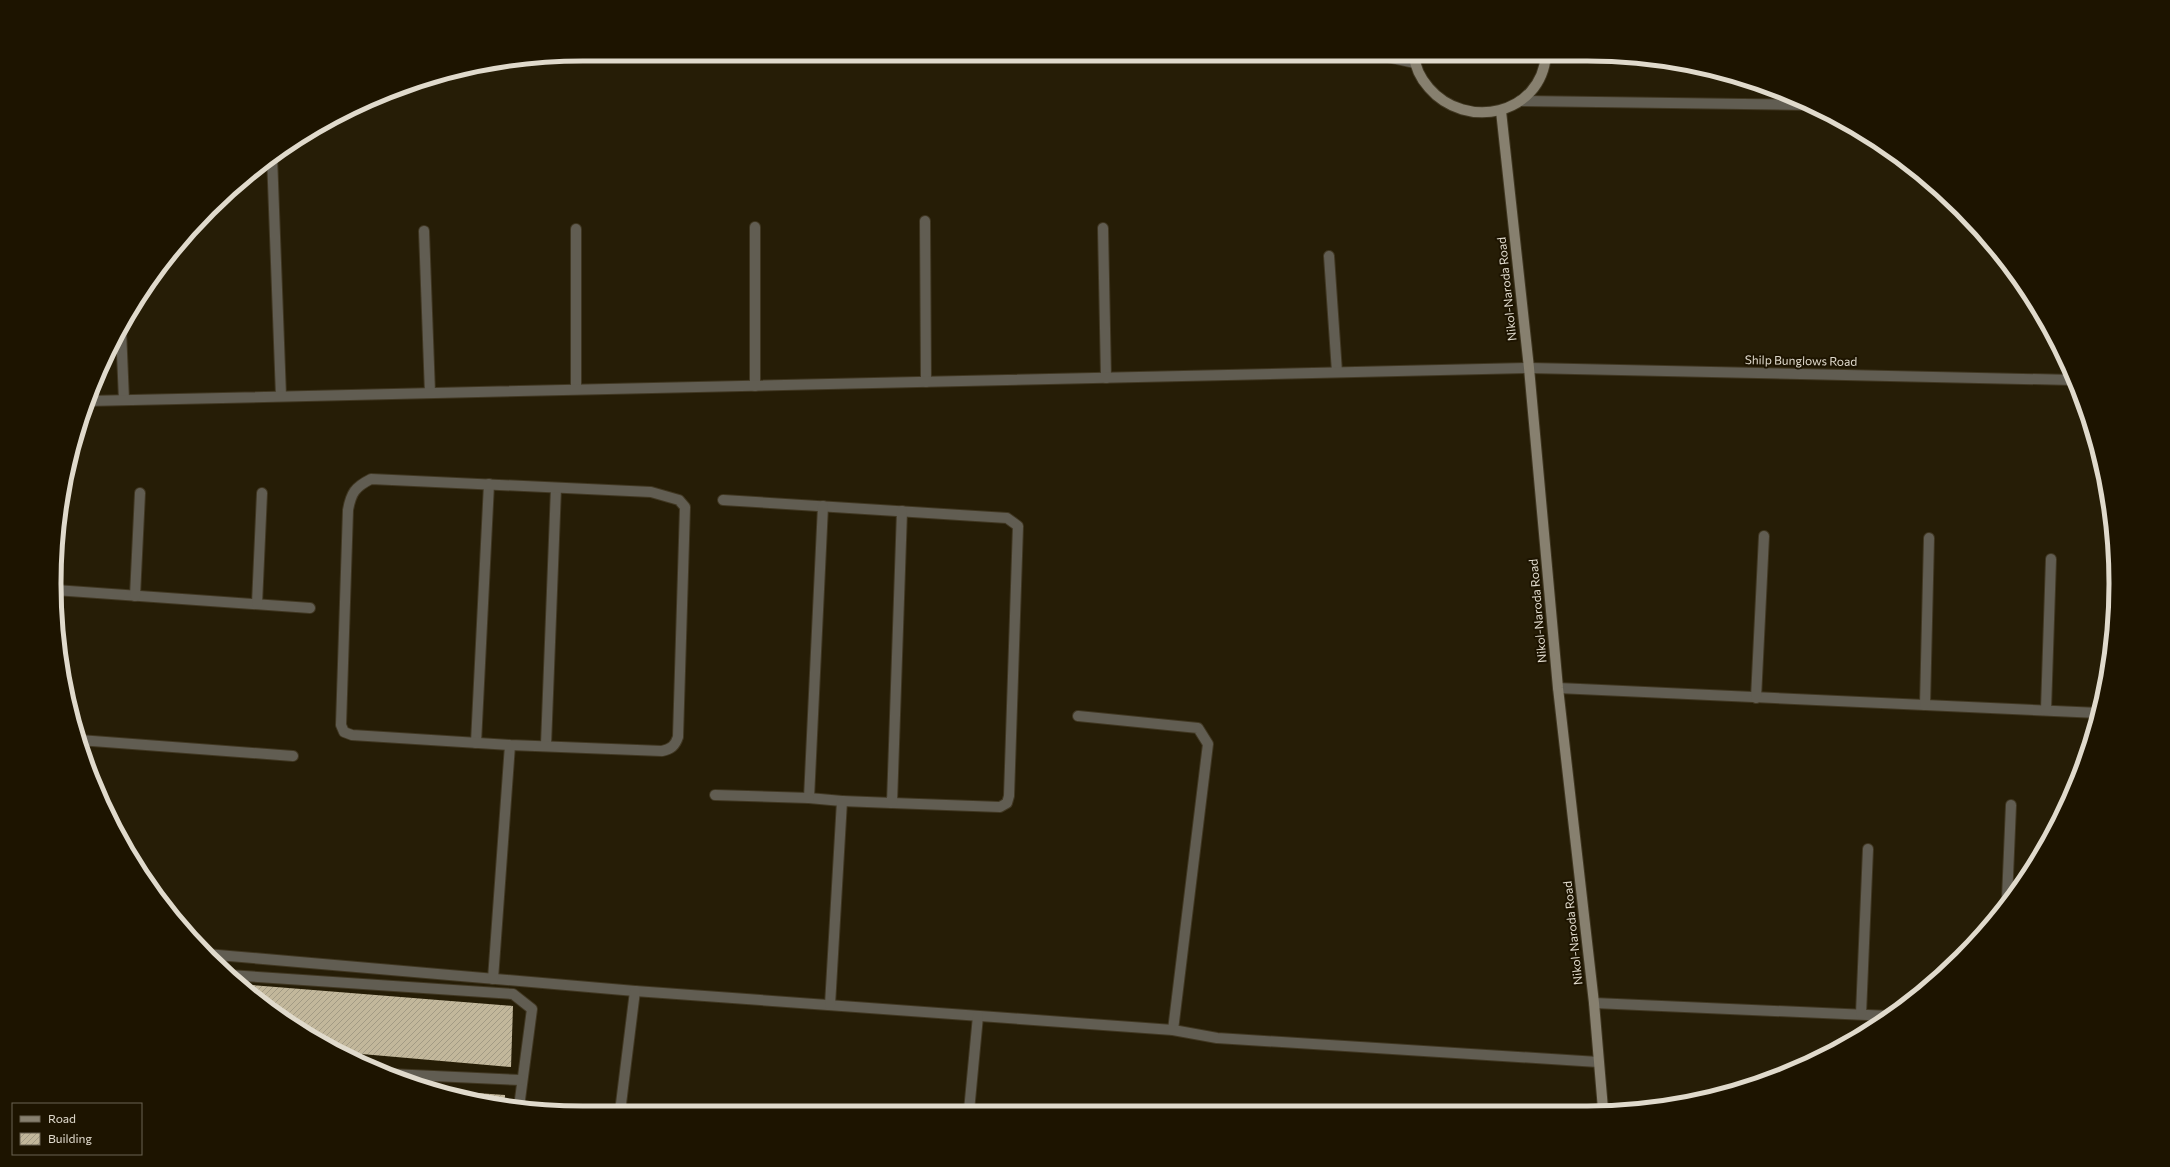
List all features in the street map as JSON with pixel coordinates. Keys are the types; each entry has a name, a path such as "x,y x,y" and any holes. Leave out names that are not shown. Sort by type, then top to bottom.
{"main road":[{"path":"1416,61 1424,82 1438,99 1458,110 1479,114 1501,111 1520,100 1536,84 1545,61"},
{"name":"Nikol-Naroda Road","path":"1501,111 1529,368 1558,688 1594,1003 1603,1106"}],"street":[{"path":"1520,100 1794,105"},
{"path":"272,164 281,396"},
{"path":"926,221 926,382"},
{"path":"755,227 755,386"},
{"path":"1103,228 1106,378"},
{"path":"576,229 576,390"},
{"path":"424,231 430,393"},
{"path":"1329,256 1337,372"},
{"path":"121,340 124,400"},
{"name":"Shilp Bunglows Road","path":"95,401 1529,368 2067,380"},
{"path":"371,479 556,488 651,492 667,495 679,500 685,507 678,737 676,743 671,749 662,751 510,745 352,735 344,732 341,725 348,510 350,498 358,485 371,479"},
{"path":"476,743 489,484"},
{"path":"546,746 556,488"},
{"path":"135,596 140,493"},
{"path":"257,604 262,493"},
{"path":"715,795 1000,807 1007,803 1009,796 1018,526 1014,521 1007,518 723,500"},
{"path":"809,798 823,506"},
{"path":"892,803 902,511"},
{"path":"1756,698 1764,536"},
{"path":"1925,705 1929,538"},
{"path":"2046,710 2051,559"},
{"path":"61,590 310,608"},
{"path":"1558,688 2092,713"},
{"path":"1078,716 1198,728 1208,744 1173,1030"},
{"path":"86,741 293,756"},
{"path":"493,979 510,745"},
{"path":"830,1005 842,801"},
{"path":"2007,893 2011,805"},
{"path":"1861,1014 1868,849"},
{"path":"216,955 635,991 1173,1030 1217,1038 1598,1062"},
{"path":"239,976 513,994 532,1009 521,1080 519,1102"},
{"path":"621,1106 635,991"},
{"path":"1594,1003 1881,1015"},
{"path":"969,1106 978,1016"},
{"path":"407,1075 521,1080"}],"building":[{"path":"249,985 513,1006 511,1067 355,1053 322,1036 293,1018"},
{"path":"466,1092 505,1095 505,1100"}]}
